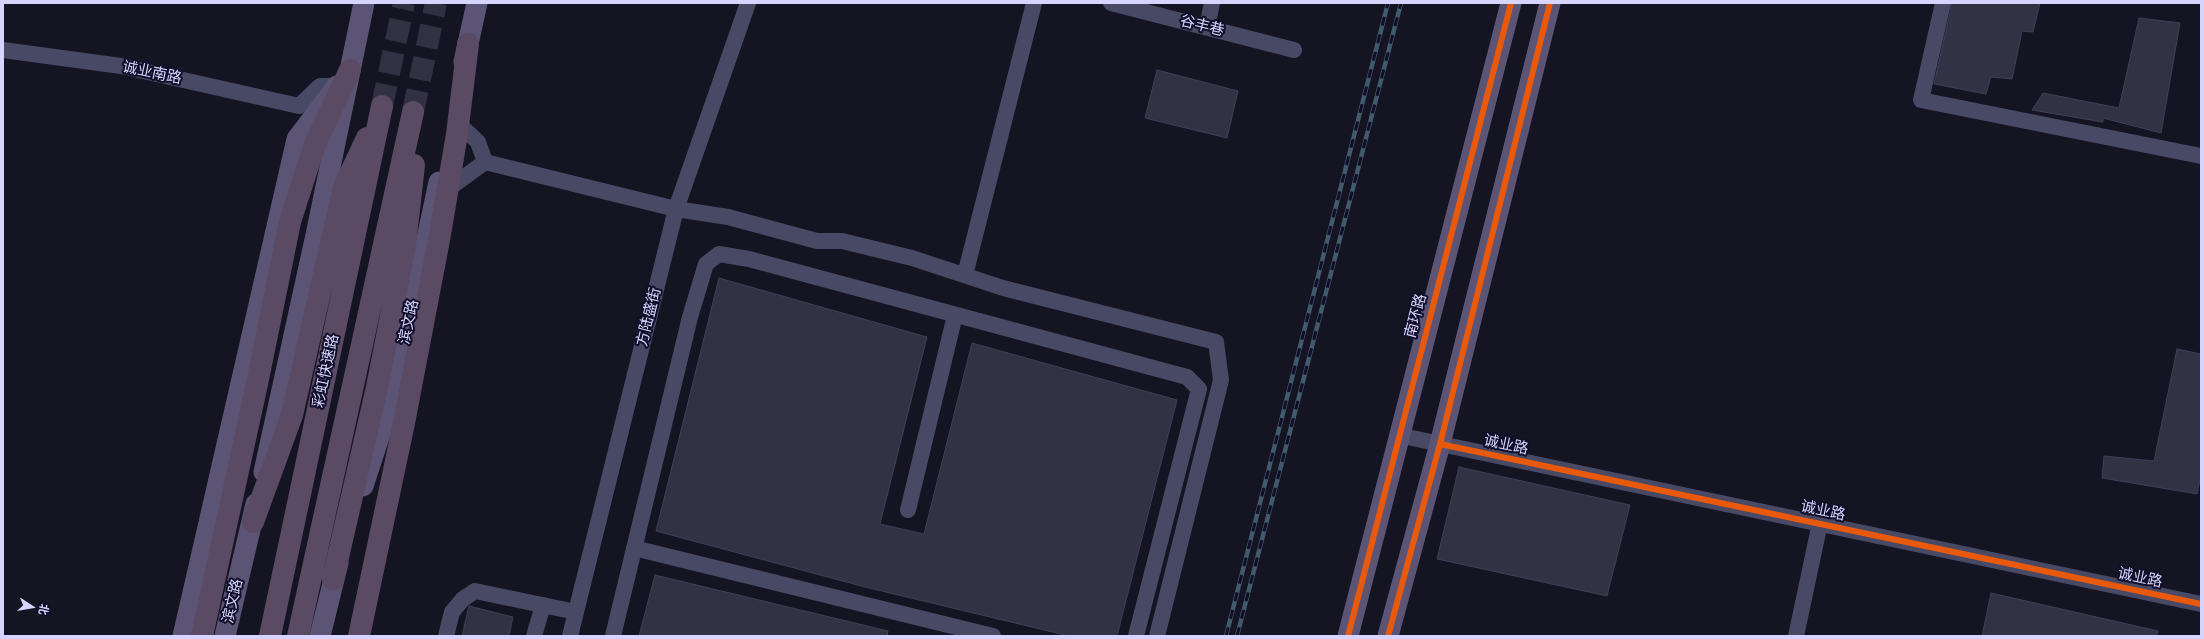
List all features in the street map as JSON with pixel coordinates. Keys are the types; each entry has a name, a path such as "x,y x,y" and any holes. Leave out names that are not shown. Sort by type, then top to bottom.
{"highway":[{"path":"360,636 404,423 448,189 468,44"},
{"path":"202,636 257,384 290,222 315,144 343,78"},
{"name":"彩虹快速路","path":"252,522 292,415 344,187 382,106 270,636"},
{"name":"彩虹快速路","path":"298,636 413,112 414,169 405,245 377,387 333,579"}],"main road":[{"name":"滨文路","path":"225,636 316,235 343,78 364,3"},
{"name":"滨文路","path":"320,636 333,579 396,385 477,3"},
{"name":"南环路","path":"1348,636 1398,435 1511,3"},
{"path":"1388,636 1440,444 1550,3"},
{"path":"183,636 296,139 343,78"}],"street":[{"name":"方陆盛街","path":"570,636 676,209 748,3"},
{"path":"965,276 1034,3"},
{"name":"谷丰巷","path":"1111,3 1294,50"},
{"path":"1207,27 1212,3"},
{"path":"1943,3 1921,100 2201,156"},
{"name":"诚业南路","path":"3,50 121,66 299,106"},
{"path":"302,132 299,106 320,86 343,78"},
{"path":"458,122 478,142 485,162"},
{"path":"448,189 485,162 676,209 728,217 817,241 842,241 912,258 1003,288 1216,342 1221,380 1157,636"},
{"path":"613,636 690,317 706,264 719,254 749,259 1187,377 1199,389 1136,636"},
{"path":"908,510 955,315"},
{"name":"诚业路","path":"1398,435 2201,604"},
{"path":"1796,636 1820,523"},
{"path":"634,548 993,636"},
{"path":"446,636 452,612 462,599 474,591 576,612"},
{"path":"534,636 543,604"}],"building":[{"path":"1952,3 2040,3 2033,32 2022,31 2012,79 1991,77 1986,94 1934,84"},
{"path":"2139,18 2180,23 2161,133 2103,118 2103,122 2032,110 2043,93 2119,108"},
{"path":"1157,70 1238,91 1227,138 1145,118"},
{"path":"719,278 927,337 880,524 924,534 972,343 1177,400 1117,636 1069,636 865,587 656,531"},
{"path":"2177,349 2201,354 2201,475 2197,494 2102,478 2104,456 2154,461"},
{"path":"1459,467 1630,505 1607,596 1437,559"},
{"path":"655,575 888,631 887,636 639,636"},
{"path":"1991,593 2158,631 2157,636 1982,636"},
{"path":"469,606 513,617 509,636 462,636"}],"tunnel":[{"path":"382,106 404,3"},
{"path":"413,112 436,3"}],"railway":[{"path":"1226,636 1388,3"},
{"path":"1237,636 1401,3"}],"cycle path":[{"path":"1348,636 1511,3"},
{"path":"1388,636 1440,444 1550,3"},
{"path":"1440,444 2201,604"}]}
